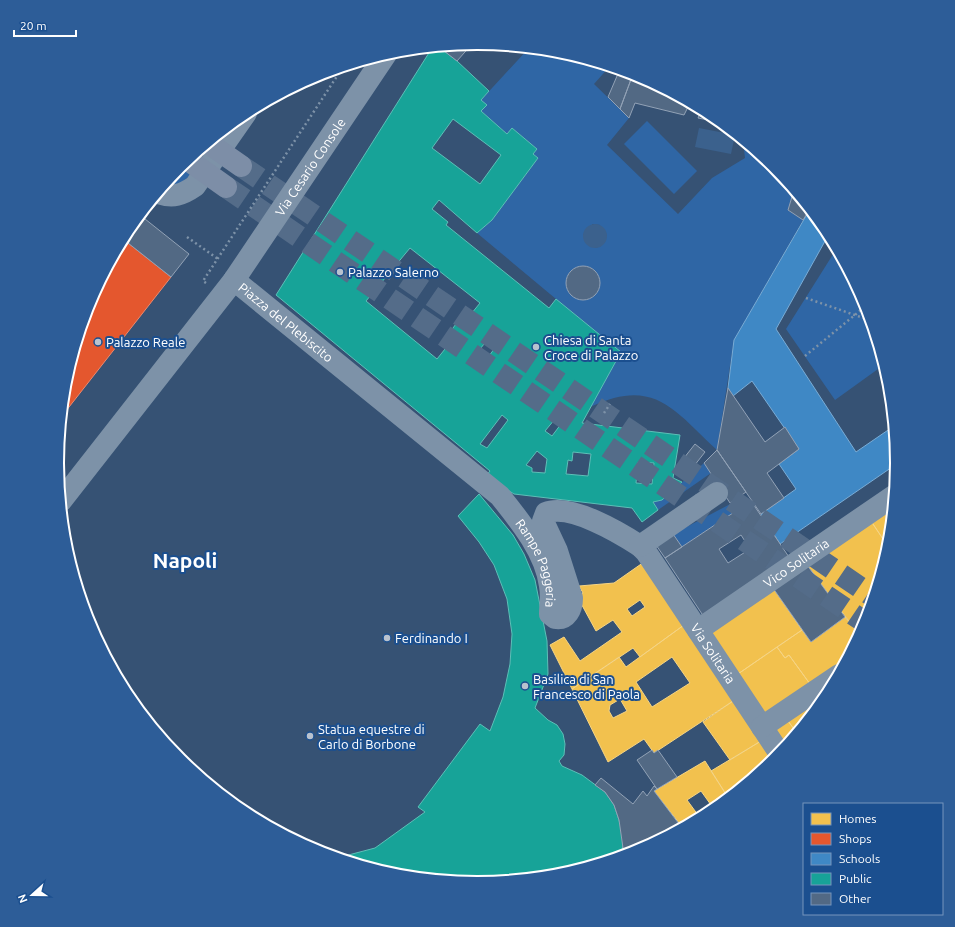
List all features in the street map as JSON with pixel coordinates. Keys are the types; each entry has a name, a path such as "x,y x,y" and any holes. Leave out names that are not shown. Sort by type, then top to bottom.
{"main road":[{"path":"214,147 241,166"},
{"path":"196,166 226,187"}],"street":[{"name":"Via Cesario Console","path":"228,288 381,62"},
{"path":"164,195 168,196 184,193 194,186 196,166 222,138"},
{"name":"Piazza del Plebiscito","path":"65,495 228,288 500,496"},
{"path":"643,549 717,493"},
{"name":"Vico Solitaria","path":"698,630 890,493"},
{"name":"Rampe Paggeria","path":"500,496 522,524 542,561 550,585 550,614 555,618 562,618 569,613 572,598 557,551 543,522 546,513 556,510 581,516 643,549"},
{"name":"Via Solitaria","path":"643,549 777,749"},
{"path":"762,727 828,683"}],"path":[{"path":"228,288 203,281 338,74"},
{"path":"187,236 218,259"},
{"path":"806,298 865,318"},
{"path":"805,356 862,310"},
{"path":"604,413 610,404"}],"shaded area":[{"path":"524,53 585,64 606,71 594,84 629,118 607,145 678,214 712,178 745,158 744,148 770,171 792,196 788,210 803,220 734,340 717,450 674,410 661,402 647,397 631,395 612,399 590,407 556,299 477,233 492,220 538,158 533,154 537,149 512,128 507,134 481,111 486,105 481,100","holes":["592,224 600,225 601,246 595,248","584,266 595,272 599,282 599,286 595,294 587,299 581,300 570,294 567,284 570,272 578,267"]},
{"path":"647,121 697,171 674,194 624,144"},
{"path":"699,128 727,133 734,139 731,154 695,147"},
{"path":"185,171 192,174 177,186 173,185"},
{"path":"595,224 600,225 606,231 606,241 600,247 595,248 590,247 584,241 583,236 584,231 590,225"},
{"path":"834,253 860,305 880,368 835,400 786,329"},
{"path":"704,463 711,473 658,510 653,502 662,500"},
{"path":"738,500 744,506 682,547 673,534"}],"building: Homes":[{"path":"888,510 884,540 871,521"},
{"path":"871,521 884,540 877,571 856,630 807,565"},
{"path":"644,562 684,625 640,657 633,648 572,689 550,645 564,637 580,661 622,632 613,620 596,631 577,596 583,593 579,586 614,583","holes":["640,600 645,607 632,616 627,609"]},
{"path":"773,588 802,630 735,676 707,634"},
{"path":"845,617 856,631 838,665 810,684 789,655 785,658 777,647 802,630 811,642"},
{"path":"684,625 733,701 654,753 644,739 608,762 572,689 619,657 626,667","holes":["672,657 690,683 652,707 636,682","620,699 627,711 613,718 609,711 610,705"]},
{"path":"777,647 785,658 789,655 810,684 762,717 735,676"},
{"path":"733,701 761,741 730,760 703,722"},
{"path":"809,707 810,709 794,729 788,721"},
{"path":"788,721 794,729 780,745 771,732"},
{"path":"761,741 770,756 726,794 711,771"},
{"path":"705,761 726,794 711,805 701,791 687,800 697,814 680,824 654,791"}],"building: Shops":[{"name":"Palazzo Reale","path":"128,243 171,277 68,408 78,356 95,305 119,257"}],"building: Schools":[{"path":"807,214 825,241 776,329 856,452 889,429 891,468 780,544 761,514 796,489 779,464 799,449 752,381 733,396 728,388 734,340"}],"building: Public":[{"name":"Palazzo Salerno","path":"445,52 489,91 481,100 487,105 481,111 507,134 512,128 537,149 533,154 538,158 492,220 477,233 439,200 432,209 448,222 446,225 549,308 556,299 621,352 582,423 680,435 673,478 682,482 662,500 653,502 658,510 642,522 632,508 514,494 486,476 490,471 276,295 429,53","holes":["453,119 501,155 480,184 432,148","410,248 480,303 467,319 459,320 447,336 449,344 437,359 366,301","489,338 497,345 489,356 480,349","502,415 508,420 487,448 480,444","555,419 561,424 552,436 545,431","537,451 547,459 545,473 532,472 532,468 526,465","573,452 591,454 588,476 566,474 568,460 572,461","638,462 654,463 652,484 636,483"]},
{"name":"Basilica di San Francesco di Paola","path":"479,494 513,535 524,554 535,580 547,641 548,674 535,708 548,720 557,725 563,734 565,744 564,755 559,761 562,766 582,775 605,792 614,805 623,837 622,851 585,863 558,869 505,876 478,877 450,876 397,869 347,855 375,848 425,812 418,807 480,724 490,731 503,697 510,664 512,634 507,599 494,565 479,542 458,516"}],"building: Other":[{"path":"466,50 457,61 445,52"},
{"path":"618,75 631,79 620,109 608,97"},
{"path":"631,79 688,107 684,115 635,103 629,118 620,109"},
{"path":"699,115 707,120 698,118"},
{"path":"792,196 807,214 803,220 788,210"},
{"path":"145,219 189,254 171,277 128,243"},
{"path":"583,266 595,271 600,283 595,295 583,300 571,295 566,283 571,271"},
{"path":"728,388 765,442 785,427 799,449 767,473 784,498 761,514 717,450"},
{"path":"695,444 705,452 694,466 684,458"},
{"path":"717,450 746,492 730,503 704,463"},
{"path":"751,501 791,560 704,617 665,558","holes":["741,535 750,549 728,563 719,549"]},
{"path":"673,534 682,547 665,558 656,545"},
{"path":"807,565 845,617 811,642 773,588"},
{"path":"652,750 654,753 658,750 677,777 657,789 637,760"},
{"path":"601,778 633,804 643,791 647,796 654,786 657,789 654,791 679,824 625,850 623,848 619,820 614,805 605,792 595,785"}],"tunnel":[{"path":"241,166 870,594"},
{"path":"226,187 861,620"}],"place":[{"name":"Palazzo Salerno","path":"340,272"},
{"name":"Palazzo Reale","path":"98,342"},
{"name":"Chiesa di Santa Croce di Palazzo","path":"536,347"},
{"name":"Ferdinando I","path":"387,638"},
{"name":"Basilica di San Francesco di Paola","path":"525,686"},
{"name":"Statua equestre di Carlo di Borbone","path":"310,736"}],"district":[{"name":"Napoli","path":"185,560"}]}
